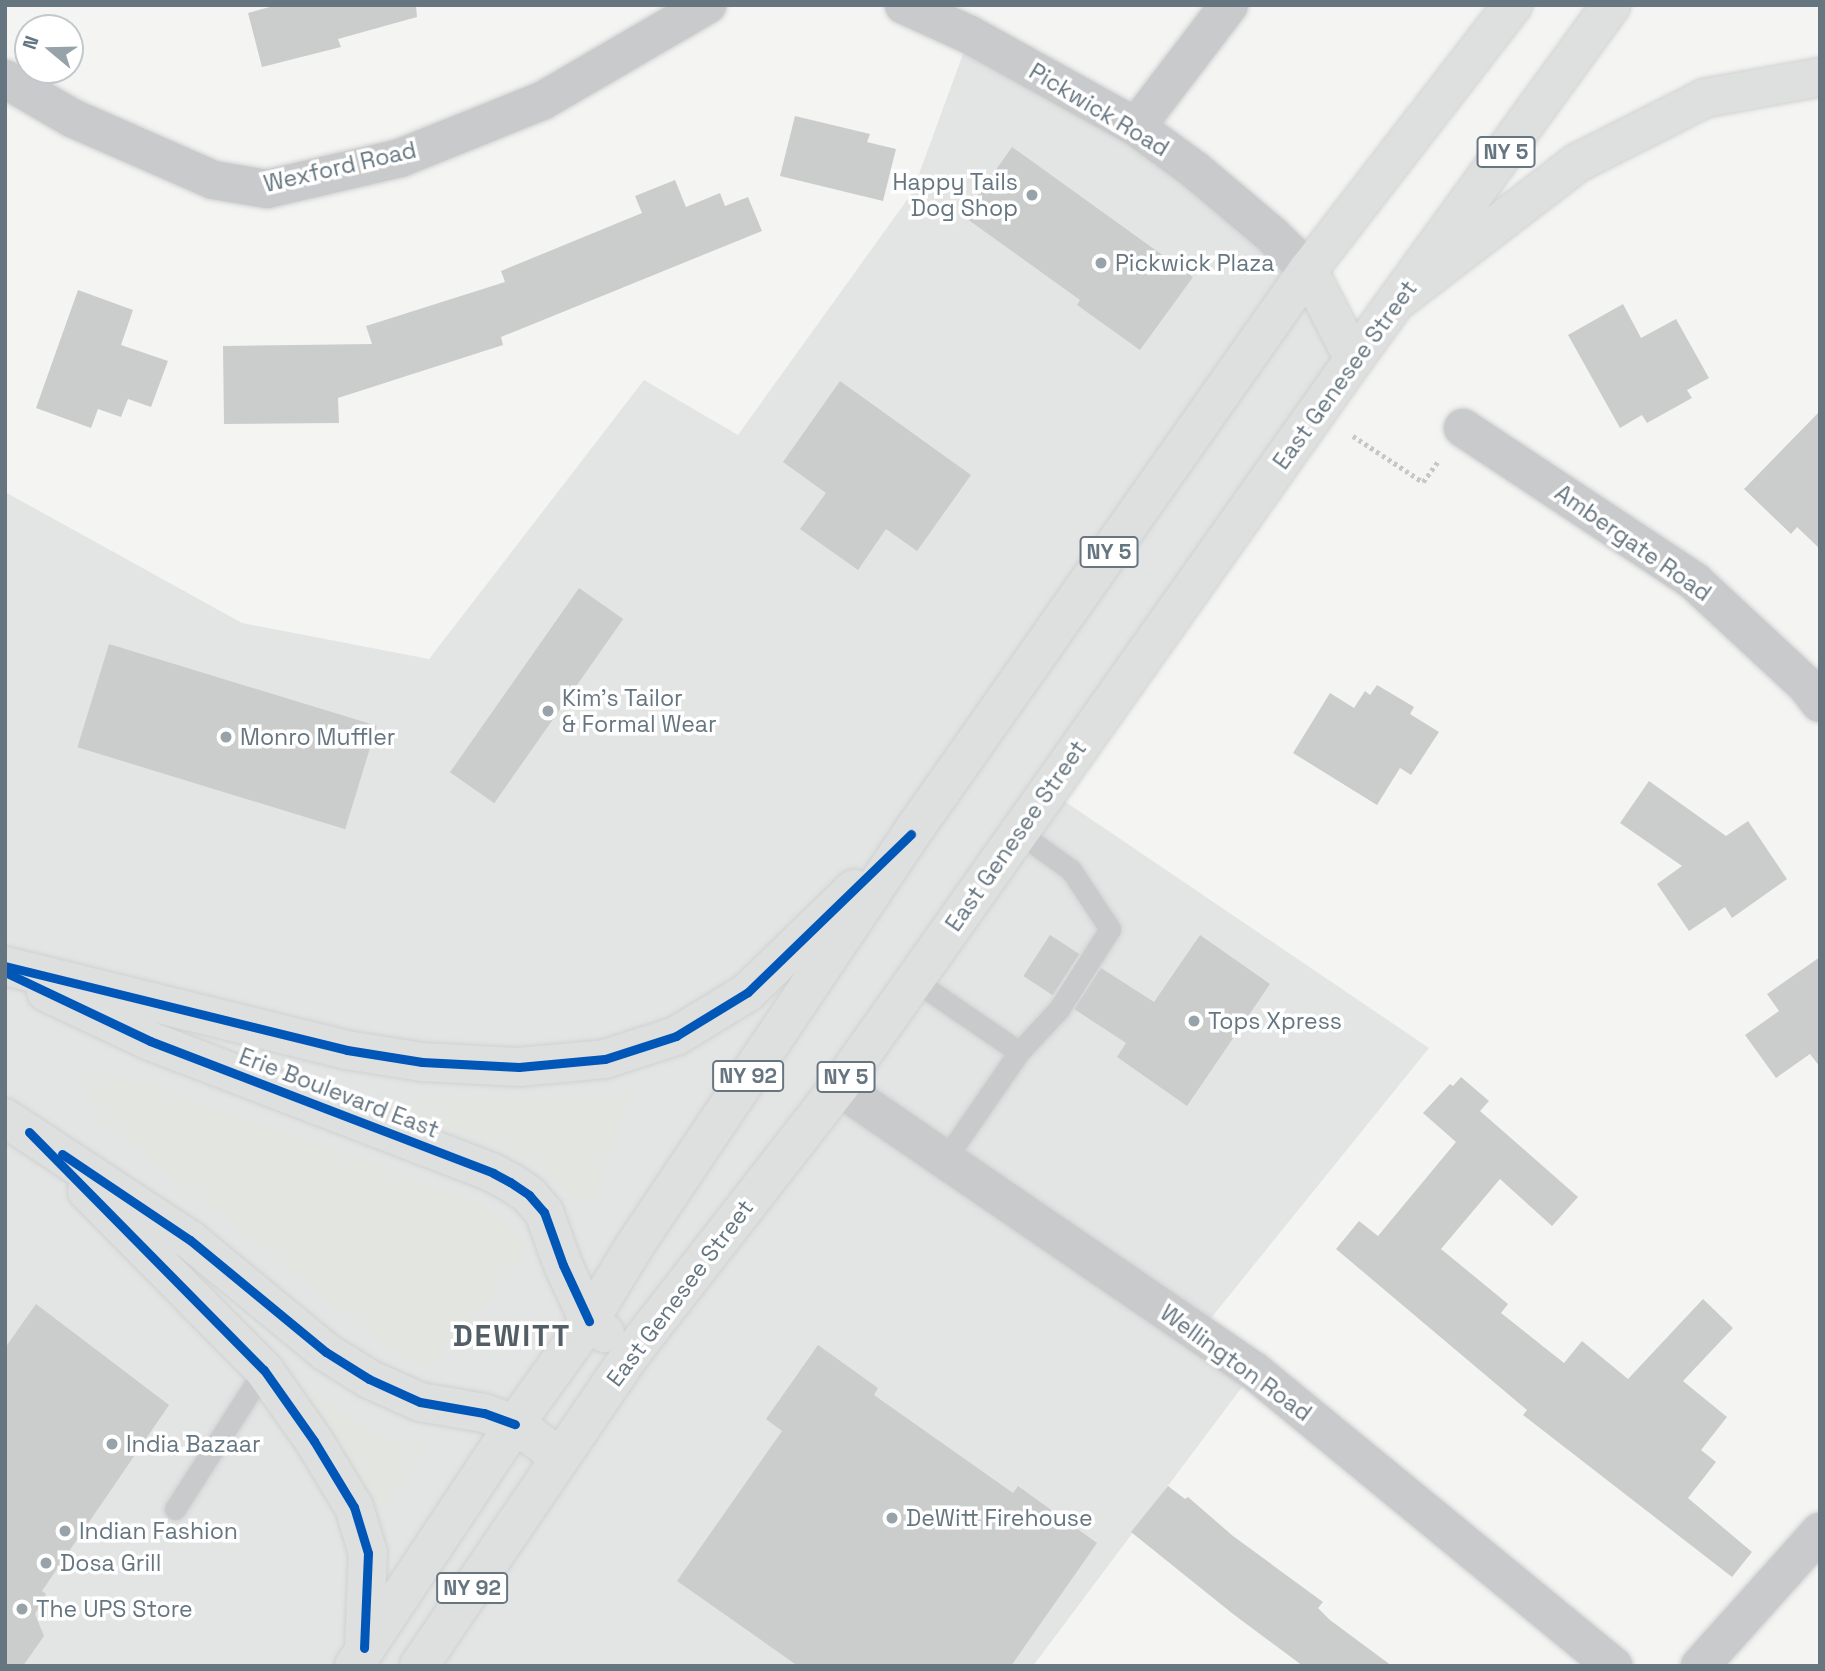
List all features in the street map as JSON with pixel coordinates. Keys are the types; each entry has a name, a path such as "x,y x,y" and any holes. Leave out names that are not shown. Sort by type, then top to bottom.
{"main road":[{"name":"NY 5","path":"5,966 347,1050 397,1058 519,1067 605,1059 676,1036 748,992 911,834 1308,270 1513,5"},
{"name":"East Genesee Street","path":"419,1666 631,1354 839,1087 1354,359 1401,298 1611,5"},
{"path":"1401,298 1577,163 1706,98 1820,78"},
{"path":"1308,270 1354,359"},
{"name":"NY 92","path":"359,1657 515,1424 589,1321 635,1245 911,834"},
{"name":"Erie Boulevard East","path":"5,973 150,1041 493,1172 510,1182 529,1195 544,1212 562,1265 589,1321 631,1354"},
{"path":"17,1125 264,1370 314,1441 354,1507 368,1553 359,1657"},
{"path":"17,1125 190,1240 326,1353 369,1379 420,1402 484,1413 515,1424 560,1457"}],"street":[{"name":"Wexford Road","path":"5,79 72,118 213,180 267,188 400,158 542,101 707,5"},
{"name":"Pickwick Road","path":"904,5 970,35 1136,127 1195,170 1273,236 1308,270"},
{"path":"1136,127 1229,5"},
{"name":"Ambergate Road","path":"1463,428 1694,581 1807,686 1820,704"},
{"name":"Wellington Road","path":"839,1087 1254,1371 1613,1666"},
{"path":"1700,1666 1820,1532"}],"lane":[{"path":"946,1158 1019,1052 1059,1009 1110,929 1071,870 1018,832"},
{"path":"914,980 1019,1052"},
{"path":"175,1509 264,1370"}],"path":[{"path":"1317,412 1423,482 1463,428"}],"shaded area":[{"path":"970,35 1273,236 1354,359 1048,790 1429,1048 1199,1333 1254,1371 1033,1666 5,1666 5,492 242,623 429,659 644,380 738,435 912,193"},
{"path":"79,1073 124,1075 476,1200 505,1221 531,1247 429,1371 401,1358 100,1120"},
{"path":"631,1091 593,1200 573,1198 542,1171 496,1146 410,1117 417,1096 519,1101 610,1097"},
{"path":"316,1396 381,1435 424,1447 422,1456 387,1503 375,1511 350,1459 313,1401"}],"building":[{"path":"277,5 416,5 417,17 338,39 341,47 262,67 248,13"},
{"path":"795,116 870,134 867,142 896,149 883,201 780,176"},
{"name":"Pickwick Plaza","path":"1012,147 1193,277 1140,350 1077,305 1080,300 963,216"},
{"path":"675,180 686,207 720,193 725,206 748,197 762,231 501,337 503,345 338,398 339,423 224,424 223,346 372,344 366,326 505,282 501,271 642,213 635,196"},
{"path":"78,290 133,310 121,345 168,361 151,407 128,399 121,417 98,409 91,428 36,408"},
{"path":"1623,304 1641,338 1676,319 1709,378 1687,390 1692,398 1647,423 1642,415 1620,428 1568,335"},
{"path":"840,381 971,475 917,551 886,529 858,570 800,529 826,493 783,462"},
{"path":"1820,411 1820,549 1797,527 1791,534 1744,489"},
{"path":"579,588 623,619 494,803 450,772"},
{"name":"Monro Muffler","path":"109,644 377,726 345,829 77,747"},
{"path":"1377,685 1414,707 1410,714 1439,732 1411,775 1400,768 1377,805 1293,753 1330,693 1354,708 1365,691 1370,695"},
{"path":"1649,781 1726,836 1748,821 1787,879 1732,918 1725,907 1689,931 1657,884 1682,866 1620,823"},
{"path":"1050,935 1079,954 1053,995 1023,976"},
{"name":"Tops Xpress","path":"1200,935 1270,984 1187,1106 1117,1057 1126,1043 1074,1009 1101,968 1154,1002"},
{"path":"1820,957 1820,1067 1810,1054 1776,1078 1745,1035 1779,1011 1767,994"},
{"path":"1461,1077 1489,1101 1480,1111 1578,1197 1552,1226 1500,1179 1441,1249 1508,1304 1501,1313 1564,1363 1582,1341 1628,1379 1703,1299 1733,1328 1683,1381 1727,1417 1701,1450 1716,1462 1688,1498 1752,1552 1732,1577 1523,1415 1527,1410 1336,1249 1359,1221 1378,1236 1456,1142 1423,1113 1450,1084 1453,1086"},
{"path":"36,1304 169,1405 42,1591 46,1594 35,1614 44,1636 23,1666 5,1666 5,1348"},
{"name":"DeWitt Firehouse","path":"818,1345 878,1388 874,1395 1013,1493 1018,1486 1097,1543 1011,1666 798,1666 677,1581 782,1431 766,1419"},
{"path":"1168,1486 1185,1499 1188,1497 1233,1536 1323,1602 1318,1608 1330,1620 1392,1666 1303,1666 1233,1614 1131,1532"}],"cycle path":[{"path":"5,966 347,1050 422,1062 519,1067 605,1059 676,1036 748,992 911,834"},
{"path":"9,974 150,1041 493,1173 510,1182 529,1195 544,1212 563,1265 589,1321"},
{"path":"29,1132 264,1370 314,1441 354,1507 368,1553 364,1648"},
{"path":"62,1154 190,1240 326,1352 369,1379 420,1402 484,1413 515,1424"}],"place":[{"name":"Happy Tails Dog Shop","path":"1032,195"},
{"name":"Pickwick Plaza","path":"1101,263"},
{"name":"Kim's Tailor & Formal Wear","path":"548,711"},
{"name":"Monro Muffler","path":"226,737"},
{"name":"Tops Xpress","path":"1194,1021"},
{"name":"India Bazaar","path":"112,1444"},
{"name":"DeWitt Firehouse","path":"892,1518"},
{"name":"Indian Fashion","path":"65,1531"},
{"name":"Dosa Grill","path":"46,1563"},
{"name":"The UPS Store","path":"22,1609"}],"district":[{"name":"DEWITT","path":"512,1336"}]}
